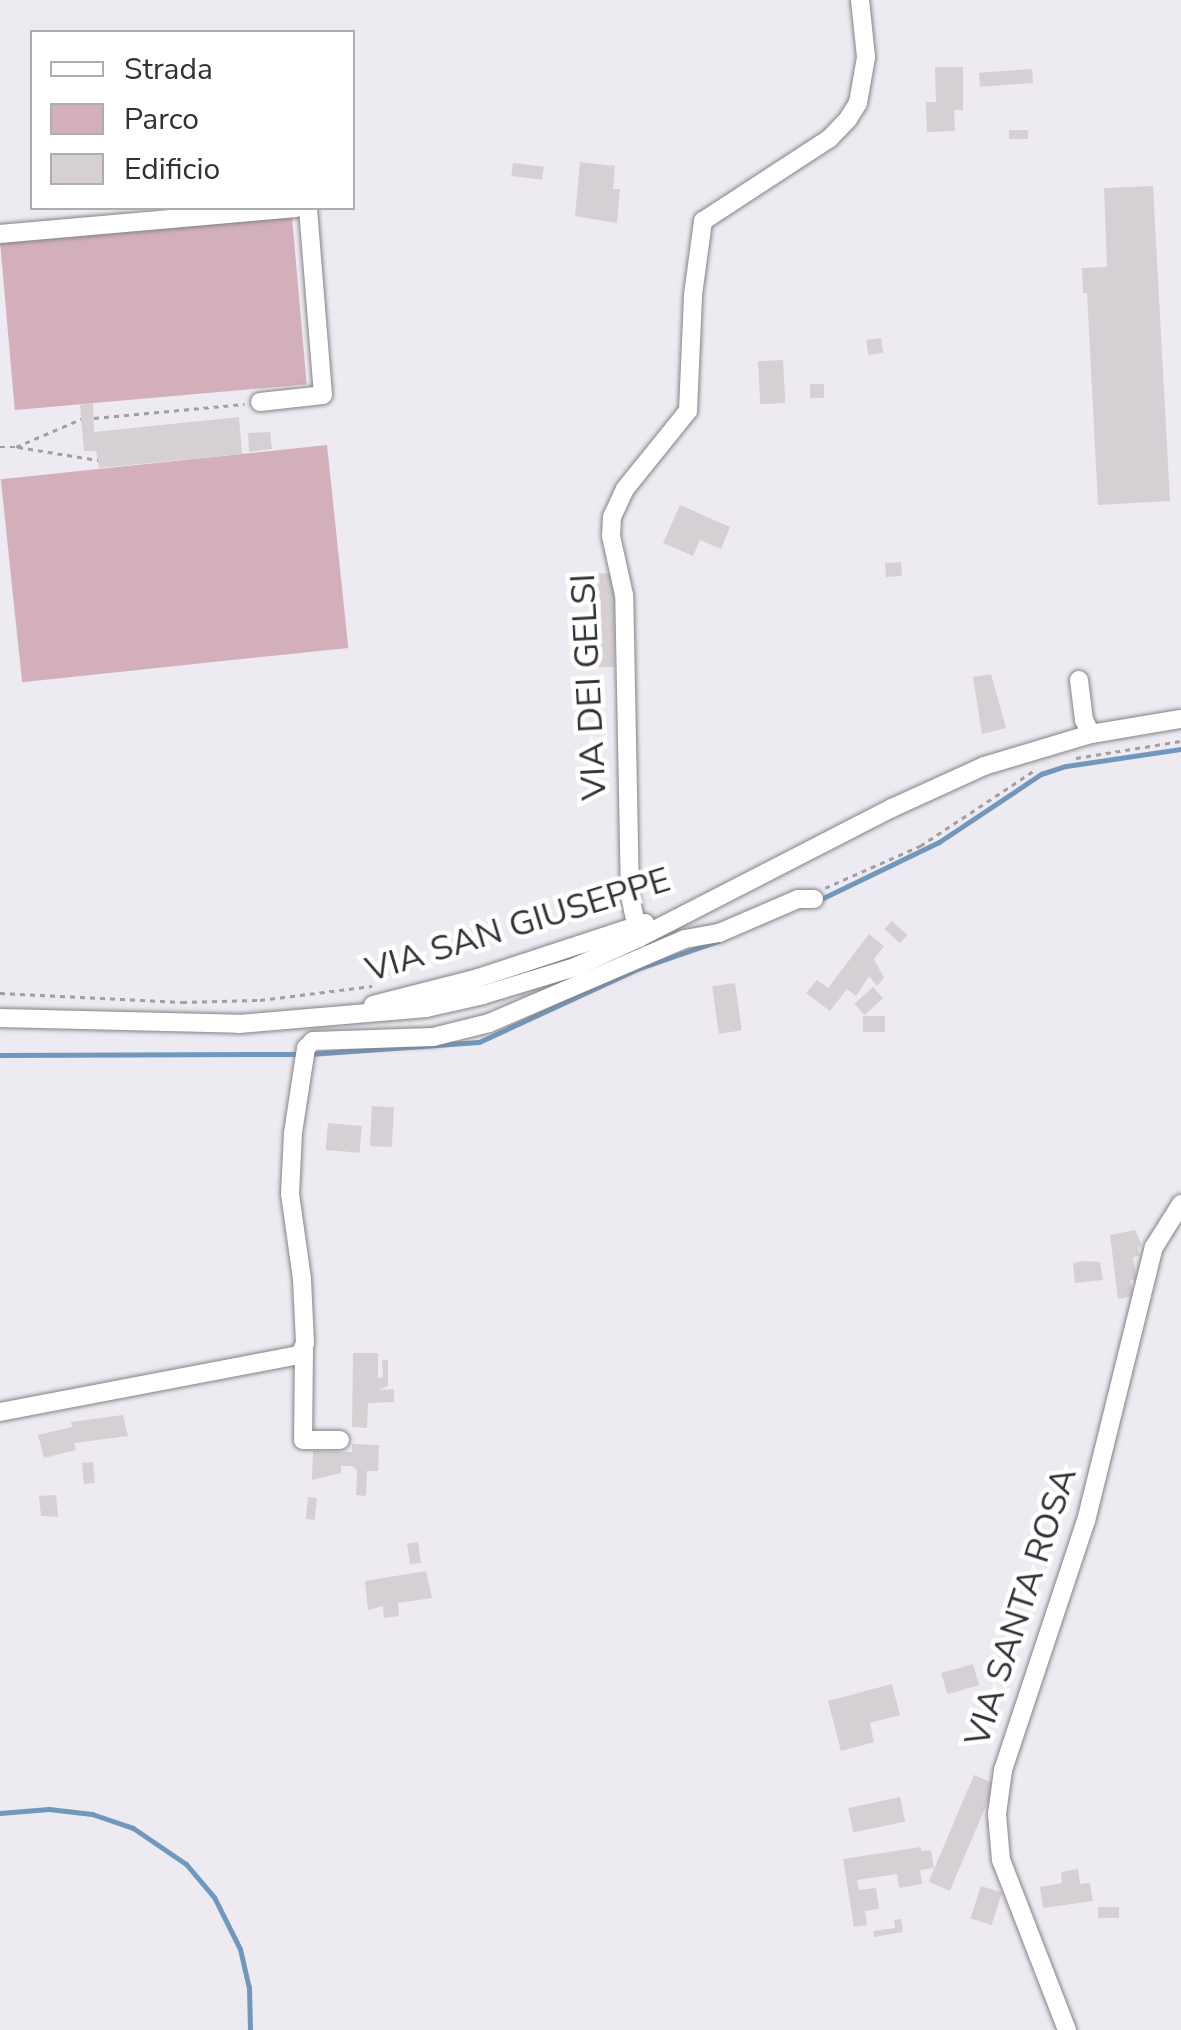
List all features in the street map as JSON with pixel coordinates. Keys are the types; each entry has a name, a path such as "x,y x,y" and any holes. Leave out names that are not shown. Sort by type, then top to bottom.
{"street":[{"name":"VIA DEI GELSI","path":"637,932 630,896 624,596 611,536 612,518 625,489 688,411 692,296 703,221 829,140 848,119 858,103 866,57 860,0"},
{"path":"0,234 273,210"},
{"path":"260,402 323,395 308,210"},
{"path":"1078,680 1084,720 1091,734"},
{"name":"VIA SAN GIUSEPPE","path":"0,1018 239,1024 339,1014 575,966 942,784 1091,734 1181,718"},
{"path":"340,1440 303,1440 302,1279 290,1194 305,1054 318,1040 433,1038 489,1023 685,939 719,933 814,894"},
{"path":"480,987 489,1023"},
{"name":"VIA SANTA ROSA","path":"1067,2030 1001,1860 997,1814 1003,1770 1086,1520 1154,1247 1181,1204"},
{"path":"0,1412 290,1360 304,1350"}],"path":[{"path":"94,418 260,402"},
{"path":"16,447 82,419"},
{"path":"0,448 98,460"},
{"path":"1075,758 1181,741"},
{"path":"814,894 920,846 1040,767"},
{"path":"0,994 182,1002 279,998 374,986"}],"green space":[{"path":"292,217 307,384 15,410 0,243"},
{"path":"327,445 348,648 22,682 1,479"}],"building":[{"path":"935,67 963,67 963,110 954,110 955,131 927,132 926,102 936,102"},
{"path":"1032,69 1033,83 980,87 979,73"},
{"path":"1009,130 1028,130 1028,139 1009,139"},
{"path":"580,162 615,166 613,189 620,189 617,223 575,216"},
{"path":"513,163 544,167 542,180 511,176"},
{"path":"1153,186 1170,501 1098,505 1087,293 1083,293 1082,268 1107,267 1104,188"},
{"path":"881,338 883,353 868,355 866,340"},
{"path":"783,360 785,403 760,404 758,361"},
{"path":"810,384 824,384 824,398 810,398"},
{"path":"93,403 94,432 239,417 242,454 99,468 96,451 84,451 81,419 80,405"},
{"path":"270,432 272,449 249,452 248,433"},
{"path":"680,505 730,527 721,549 700,540 693,556 663,543"},
{"path":"901,562 902,576 886,577 885,563"},
{"path":"592,573 615,574 614,667 598,667 601,603 598,590 592,589"},
{"path":"991,674 1006,728 982,734 973,677"},
{"path":"892,921 907,935 900,943 884,929"},
{"path":"869,934 884,946 874,959 884,978 877,986 869,976 856,996 847,989 830,1011 806,993 817,980 828,988"},
{"path":"735,983 742,1031 719,1034 712,986"},
{"path":"873,987 883,998 864,1015 854,1004"},
{"path":"863,1016 885,1016 885,1032 863,1032"},
{"path":"372,1106 394,1107 392,1147 370,1146"},
{"path":"328,1123 362,1126 360,1153 326,1150"},
{"path":"1135,1230 1142,1246 1138,1247 1139,1256 1133,1257 1137,1279 1130,1280 1133,1296 1118,1299 1110,1235"},
{"path":"1100,1262 1103,1280 1075,1283 1073,1263"},
{"path":"353,1353 378,1353 378,1378 383,1377 382,1360 388,1360 388,1386 378,1390 394,1389 394,1402 368,1403 367,1428 352,1427"},
{"path":"123,1415 128,1436 74,1443 76,1450 44,1458 38,1435 72,1427 71,1422"},
{"path":"352,1444 379,1445 378,1471 367,1471 366,1496 356,1495 357,1470 352,1466 341,1466 341,1473 312,1480 313,1451 352,1452"},
{"path":"93,1462 95,1483 84,1484 82,1463"},
{"path":"56,1495 58,1517 41,1516 39,1496"},
{"path":"308,1497 317,1498 315,1520 306,1519"},
{"path":"418,1542 421,1563 410,1564 407,1544"},
{"path":"426,1571 432,1598 398,1603 399,1616 384,1618 383,1606 368,1610 365,1581"},
{"path":"973,1664 979,1685 947,1694 941,1673"},
{"path":"892,1684 900,1715 870,1723 874,1742 841,1751 828,1701"},
{"path":"974,1775 995,1784 950,1891 929,1882"},
{"path":"900,1797 905,1821 853,1832 848,1808"},
{"path":"921,1847 921,1851 931,1850 934,1868 920,1870 922,1884 899,1888 897,1874 857,1880 859,1890 876,1888 879,1909 865,1911 867,1925 854,1927 843,1859"},
{"path":"1078,1869 1080,1884 1090,1883 1093,1901 1043,1908 1040,1887 1062,1883 1061,1872"},
{"path":"981,1886 1002,1893 991,1925 970,1918"},
{"path":"1098,1907 1119,1907 1119,1918 1098,1918"},
{"path":"901,1919 903,1932 874,1937 873,1931 895,1928 894,1920"}],"waterway":[{"path":"821,899 939,842 1041,774 1066,766 1181,749"},
{"path":"310,1054 479,1042 637,969 718,941"},
{"path":"0,1055 299,1054"},
{"path":"0,1813 49,1809 92,1814 133,1828 186,1864 214,1897 240,1949 249,1987 250,2030"}]}
